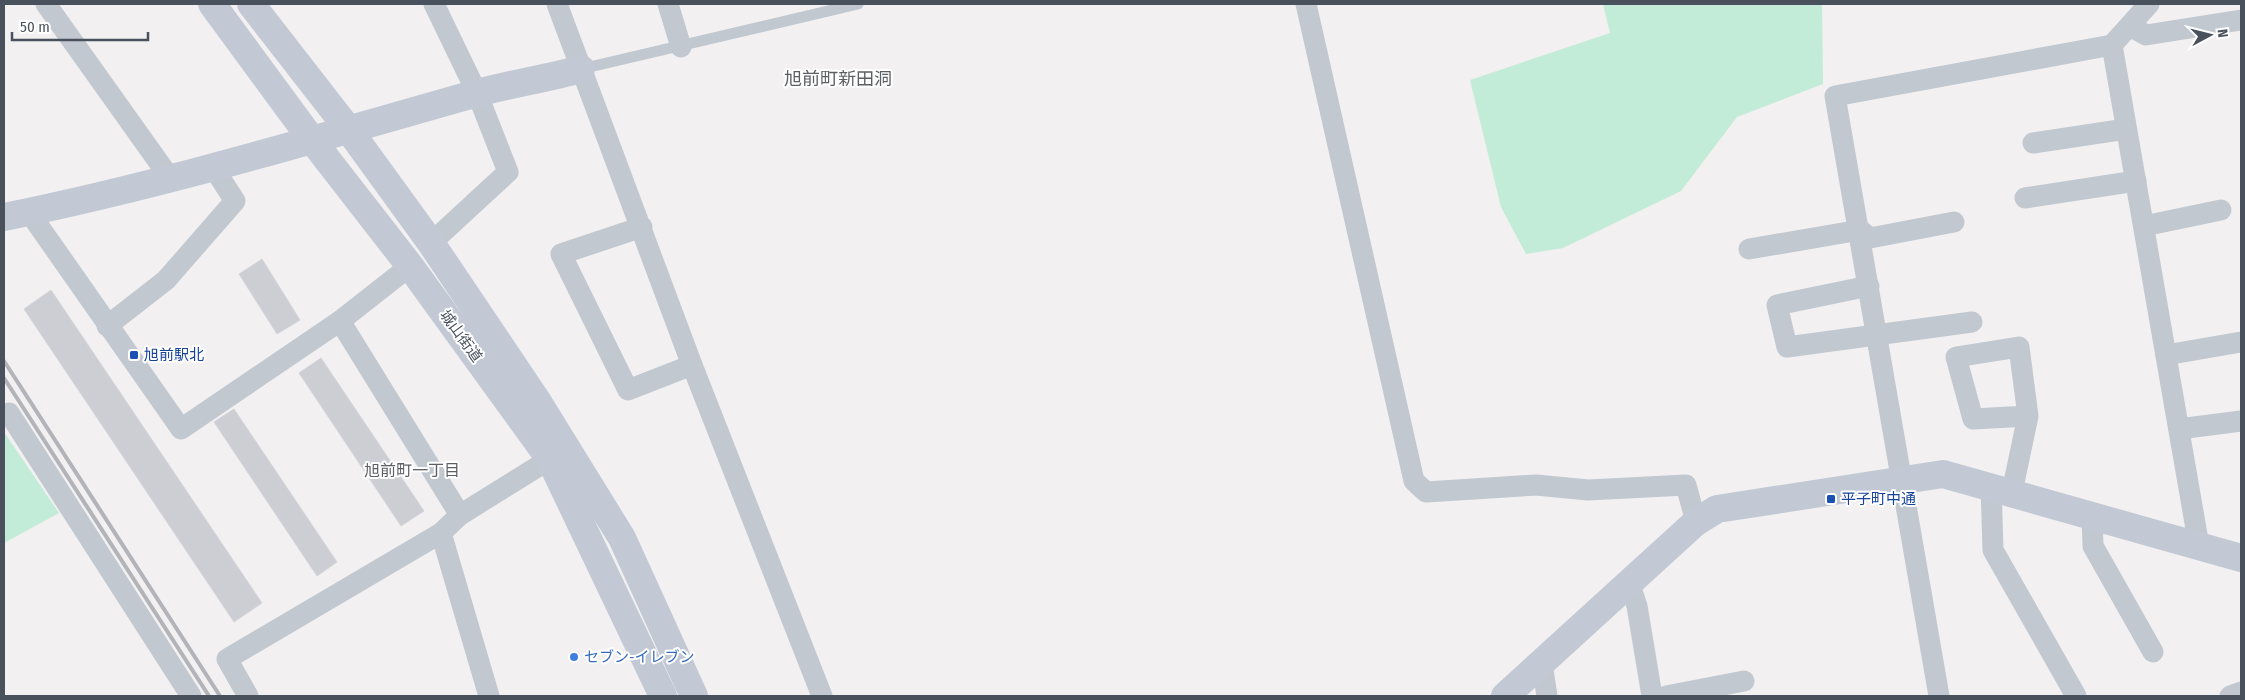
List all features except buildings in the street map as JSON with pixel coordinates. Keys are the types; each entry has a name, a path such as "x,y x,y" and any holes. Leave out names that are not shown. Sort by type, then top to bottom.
{"street":[{"path":"46,4 170,178"},
{"name":"城山街道","path":"212,4 312,140 410,266 550,459 663,696"},
{"name":"城山街道","path":"251,4 431,242 538,402 622,538 694,696"},
{"path":"431,242 508,172 477,93 434,4"},
{"path":"557,4 692,364 822,696"},
{"path":"668,4 681,47"},
{"path":"1306,4 1414,481 1426,492 1536,485 1588,490 1686,486 1696,522"},
{"path":"1940,696 1904,479 1835,96 2112,45 2149,4"},
{"path":"2130,26 2146,35 2241,20"},
{"path":"2112,45 2199,546"},
{"path":"410,266 340,321 181,428 108,326 17,214 170,178 477,93 541,80 581,69"},
{"path":"2033,143 2126,129"},
{"path":"108,326 166,280 236,201 212,167"},
{"path":"2025,198 2136,181"},
{"path":"2144,226 2221,210"},
{"path":"1749,250 1860,230 1870,238 1954,222"},
{"path":"642,227 561,254 628,390 692,364"},
{"path":"1869,286 1777,305 1787,347 1972,322"},
{"path":"340,321 460,515"},
{"path":"2166,356 2241,342"},
{"path":"4,414 9,414 191,696"},
{"path":"2028,416 2001,489 1993,550 2076,696"},
{"path":"2179,429 2241,421"},
{"path":"248,696 227,659 440,533 460,515 550,459"},
{"path":"1505,696 1696,522 1717,509 1943,474 2241,558"},
{"path":"2092,515 2093,546 2153,652"},
{"path":"440,533 489,696"},
{"path":"1626,586 1633,594 1637,606 1652,696"},
{"path":"1542,663 1547,696"},
{"path":"1666,696 1744,681"},
{"path":"2230,696 2241,692"}],"lane":[{"path":"581,69 858,4"}],"green space":[{"path":"1603,4 1822,4 1823,84 1737,117 1681,191 1563,248 1526,254 1501,207 1470,80 1610,33"},
{"path":"4,432 59,513 4,543"}],"railway":[{"path":"4,361 220,696"},
{"path":"4,378 209,696"}],"place":[{"name":"旭前駅北","path":"134,355"},
{"name":"平子町中通","path":"1831,499"},
{"name":"セブン-イレブン","path":"574,657"}],"district":[{"name":"旭前町新田洞","path":"838,79"},
{"name":"旭前町一丁目","path":"412,470"}]}
